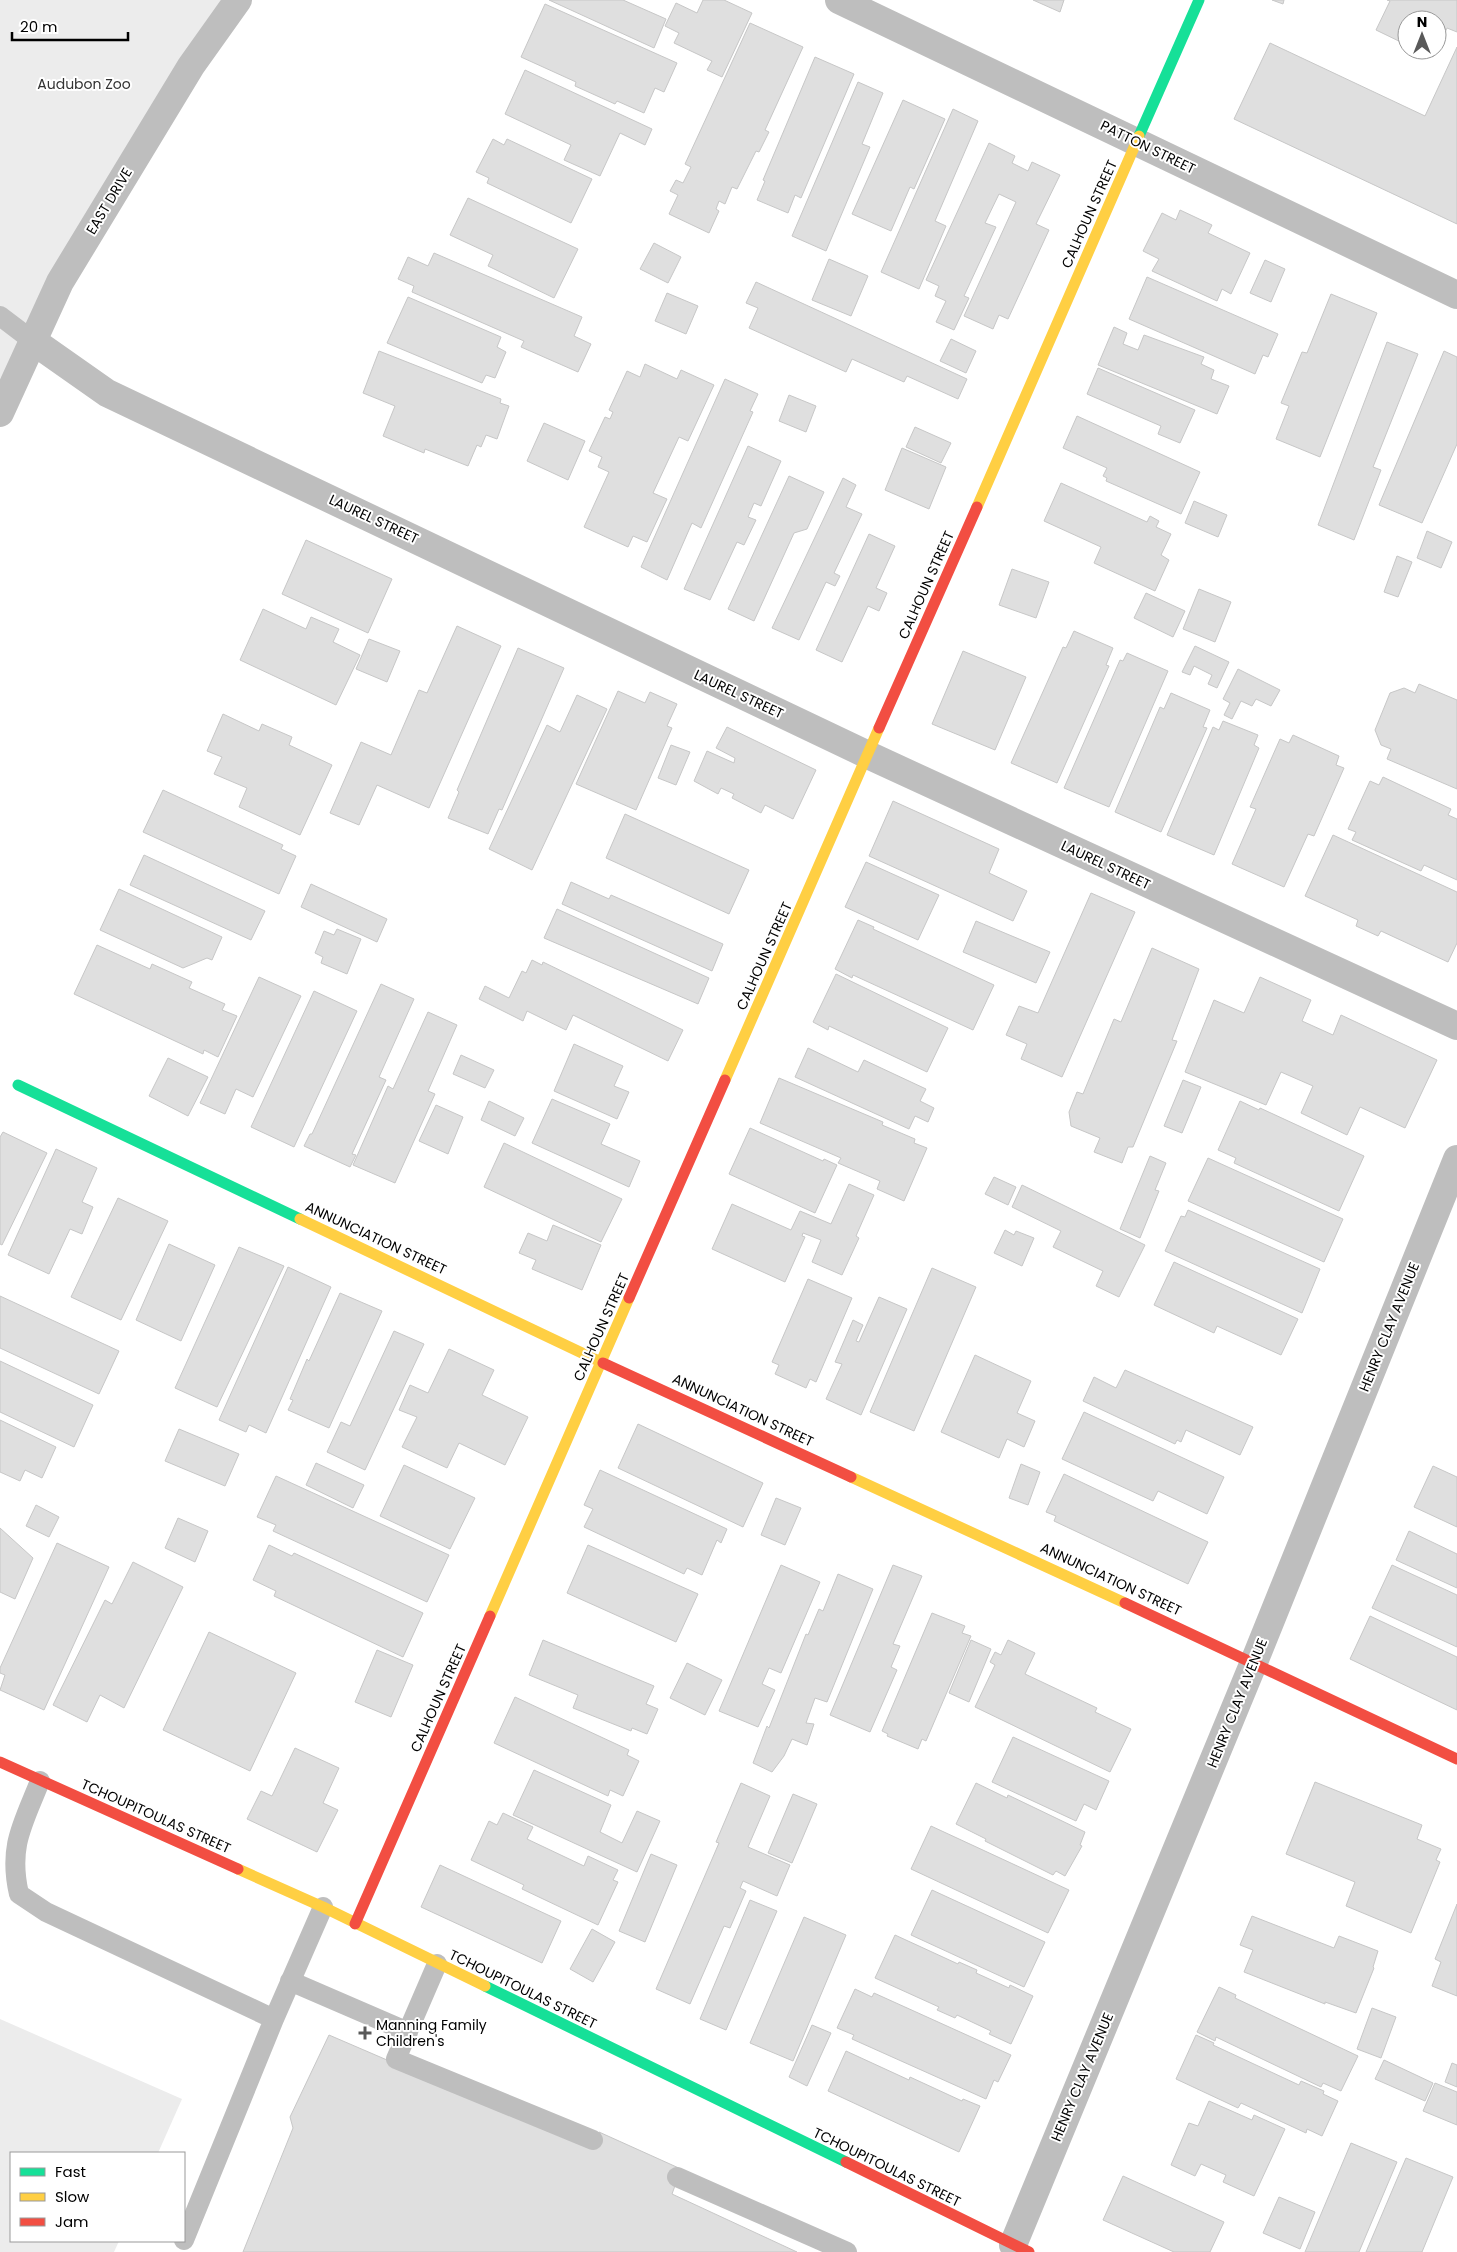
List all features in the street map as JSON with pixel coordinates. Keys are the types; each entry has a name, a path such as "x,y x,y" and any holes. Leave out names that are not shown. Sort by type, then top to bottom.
{"street":[{"name":"EAST DRIVE","path":"0,413 60,282 191,66 238,0"},
{"name":"PATTON STREET","path":"839,0 1457,295"},
{"name":"CALHOUN STREET","path":"355,1924 1199,0"},
{"name":"LAUREL STREET","path":"32,341 107,393 868,755 1457,1026"},
{"name":"ANNUNCIATION STREET","path":"18,1084 602,1362 1254,1662 1457,1759"},
{"name":"HENRY CLAY AVENUE","path":"1017,2250 1457,1159"},
{"name":"TCHOUPITOULAS STREET","path":"0,1762 322,1907 1017,2250"}],"lane":[{"path":"0,316 32,341"},
{"path":"40,1781 16,1844 14,1872 19,1894 46,1912 274,2019"},
{"path":"185,2238 322,1907"},
{"path":"437,1964 396,2059 593,2140"},
{"path":"290,1981 408,2032"},
{"path":"677,2177 847,2252"}],"green space":[{"name":"Audubon Zoo","path":"0,0 233,0 0,415"},
{"path":"0,2019 182,2099 158,2152 10,2152 10,2242 119,2242 114,2252 0,2252"}],"building":[{"path":"549,0 623,0 666,19 654,48"},
{"path":"703,0 724,0 752,13 722,77 707,70 712,61 674,43 679,33 665,26 676,3 697,13"},
{"path":"1033,0 1064,0 1060,12"},
{"path":"1272,0 1284,0 1283,4"},
{"path":"1387,0 1457,0 1457,32 1447,28 1447,10 1397,10 1397,40 1376,30 1390,1"},
{"path":"545,4 677,63 664,92 655,88 644,113 617,101 615,104 575,86 576,82 521,57"},
{"path":"750,23 803,47 765,130 769,132 759,152 756,151 737,189 732,187 725,204 719,201 716,209 719,211 709,233 669,214 678,195 670,191 676,180 683,183 691,167 685,164"},
{"path":"1270,43 1425,116 1457,47 1457,224 1234,119"},
{"path":"815,57 854,74 801,198 795,195 788,213 757,200 765,181 763,180"},
{"path":"525,70 652,129 645,145 620,133 600,176 564,160 571,145 505,114"},
{"path":"858,82 883,93 862,144 870,147 826,251 792,236"},
{"path":"903,100 945,119 914,189 910,187 891,231 852,214"},
{"path":"953,109 978,121 935,221 946,226 919,289 881,272"},
{"path":"493,139 504,145 507,139 592,179 571,223 487,183 489,178 476,172"},
{"path":"989,143 1015,156 1012,163 1028,171 1032,162 1060,175 1036,224 1049,230 1008,319 999,315 993,329 964,316 1016,202 999,194 985,223 996,227 964,296 969,298 954,330 936,322 946,301 935,296 939,286 926,280"},
{"path":"468,198 578,249 554,298 488,266 493,255 450,235"},
{"path":"1180,210 1212,225 1208,233 1250,253 1231,294 1222,289 1217,301 1152,271 1159,259 1143,251 1162,213 1176,220"},
{"path":"654,243 681,257 668,283 640,269"},
{"path":"434,253 582,317 574,336 591,344 578,372 521,347 524,341 412,292 414,286 398,279 408,257 428,266"},
{"path":"829,259 868,276 851,316 812,300"},
{"path":"1265,260 1285,269 1271,302 1250,293"},
{"path":"1147,277 1278,334 1268,357 1263,355 1255,374 1129,319"},
{"path":"756,282 967,379 958,399 907,376 904,382 852,359 846,372 749,328 758,308 746,303"},
{"path":"667,293 698,306 686,334 655,321"},
{"path":"1331,294 1377,313 1320,457 1276,439 1289,406 1281,403 1302,352 1307,353"},
{"path":"408,297 501,337 497,347 506,352 495,378 486,375 482,383 387,343"},
{"path":"1114,327 1127,333 1123,344 1138,350 1144,335 1204,357 1201,364 1214,370 1211,379 1229,386 1217,414 1098,365"},
{"path":"951,339 976,351 966,373 940,361"},
{"path":"1387,342 1418,354 1373,467 1381,470 1354,540 1318,525"},
{"path":"379,351 501,399 500,403 509,406 497,439 486,435 481,447 477,445 468,466 425,449 424,453 383,436 395,406 363,393"},
{"path":"1444,351 1457,357 1457,444 1422,523 1379,505"},
{"path":"645,364 677,379 681,370 714,385 688,441 679,437 653,493 667,499 647,542 633,536 628,547 584,527 609,472 598,467 602,457 589,451 605,417 610,419 613,412 609,410 627,371 640,377"},
{"path":"1098,368 1195,410 1180,443 1158,434 1161,426 1087,394"},
{"path":"725,379 758,394 750,411 753,412 701,528 692,523 667,580 641,567"},
{"path":"789,395 816,406 806,432 779,421"},
{"path":"1077,416 1200,472 1181,514 1106,481 1107,478 1103,476 1107,468 1063,448"},
{"path":"544,423 585,441 568,480 527,461"},
{"path":"915,427 951,443 941,463 906,447"},
{"path":"748,446 781,461 761,506 754,503 748,517 756,520 744,545 737,542 710,600 684,589"},
{"path":"902,448 946,467 929,509 885,490"},
{"path":"789,476 824,492 807,529 794,533 754,621 728,609"},
{"path":"843,478 856,485 846,507 862,514 834,573 840,576 835,586 826,582 799,640 772,628"},
{"path":"1061,483 1147,522 1150,516 1159,521 1156,527 1171,534 1161,555 1169,560 1155,591 1094,563 1101,547 1044,521"},
{"path":"1194,501 1227,515 1218,537 1185,523"},
{"path":"1427,531 1452,542 1441,568 1417,558"},
{"path":"869,534 895,546 876,588 887,593 879,611 868,606 842,662 816,650"},
{"path":"306,540 392,579 368,633 282,594"},
{"path":"1397,556 1412,562 1398,597 1384,592"},
{"path":"1012,569 1049,582 1036,618 999,605"},
{"path":"1199,589 1231,602 1215,642 1183,629"},
{"path":"1146,593 1185,611 1173,637 1134,618"},
{"path":"263,609 306,629 311,617 339,629 333,642 360,655 336,705 240,660"},
{"path":"457,626 501,646 429,808 377,785 359,825 330,813 361,742 391,755 419,690 427,693"},
{"path":"1074,631 1113,648 1106,665 1109,666 1057,783 1011,763 1063,647 1066,648"},
{"path":"369,639 400,651 387,682 356,669"},
{"path":"1195,646 1229,662 1217,688 1208,684 1212,675 1194,666 1190,675 1182,672"},
{"path":"518,648 564,668 502,810 499,809 488,834 448,818 459,792 457,790"},
{"path":"963,651 1026,677 995,750 932,724"},
{"path":"1127,653 1168,671 1109,807 1064,788 1120,660 1123,661"},
{"path":"1238,669 1280,690 1271,706 1256,699 1252,706 1241,701 1232,719 1224,715 1230,703 1223,699"},
{"path":"1419,684 1457,700 1457,789 1387,759 1391,749 1381,745 1375,730 1390,693 1404,688 1415,693"},
{"path":"618,691 645,703 650,692 677,704 667,726 672,728 636,810 576,784"},
{"path":"1171,693 1210,710 1203,727 1207,728 1161,832 1115,812 1160,707 1164,709"},
{"path":"577,695 607,709 532,870 489,849 547,725 560,732"},
{"path":"223,714 259,731 262,724 292,737 289,745 332,765 300,835 239,807 247,788 214,774 222,757 207,751"},
{"path":"1223,721 1258,735 1254,745 1259,748 1214,855 1167,835 1213,727 1219,730"},
{"path":"727,727 816,770 793,819 765,805 761,813 732,798 734,794 721,788 718,794 694,781 707,751 734,763 735,758 716,748"},
{"path":"1293,735 1339,756 1336,765 1344,768 1314,836 1308,834 1284,887 1232,864 1256,809 1250,807 1280,739 1289,743"},
{"path":"671,745 690,752 676,785 658,778"},
{"path":"1383,777 1451,809 1448,815 1457,819 1457,880 1424,865 1421,871 1352,840 1356,832 1348,829 1370,781 1379,785"},
{"path":"163,790 283,845 281,849 296,856 279,894 143,832"},
{"path":"893,801 999,849 989,873 1027,891 1013,921 869,856"},
{"path":"625,814 749,870 729,914 606,858"},
{"path":"1333,835 1457,892 1457,943 1448,962 1381,931 1378,936 1356,926 1358,920 1305,896"},
{"path":"144,855 265,911 251,940 130,885"},
{"path":"866,862 939,895 918,940 845,907"},
{"path":"571,882 609,899 611,895 723,944 712,971 562,904"},
{"path":"311,884 387,919 377,942 301,907"},
{"path":"119,889 222,937 212,960 207,958 183,968 100,930"},
{"path":"1091,893 1135,912 1062,1077 1021,1059 1027,1044 1006,1035 1019,1006 1038,1013"},
{"path":"557,909 709,978 698,1004 544,938"},
{"path":"858,920 874,927 873,929 994,985 973,1030 853,975 852,978 835,969"},
{"path":"976,921 1050,952 1036,983 963,952"},
{"path":"337,929 361,939 347,974 321,963 323,957 315,953 324,931 334,935"},
{"path":"97,945 150,969 152,964 192,982 189,988 225,1004 222,1010 237,1016 218,1057 204,1050 203,1054 74,994"},
{"path":"1152,948 1199,969 1172,1040 1177,1041 1133,1147 1128,1147 1122,1163 1094,1152 1100,1138 1071,1126 1069,1112 1077,1092 1083,1094 1114,1019 1121,1022"},
{"path":"532,960 542,965 543,962 683,1030 668,1061 573,1015 566,1030 527,1011 523,1021 479,999 485,986 509,998 522,971 526,973"},
{"path":"836,974 948,1028 927,1072 829,1026 828,1030 813,1022"},
{"path":"259,977 301,996 253,1097 236,1089 225,1114 200,1103"},
{"path":"1260,977 1311,1000 1302,1021 1333,1035 1341,1015 1437,1060 1405,1128 1360,1107 1347,1135 1301,1113 1313,1086 1281,1072 1266,1105 1185,1072 1214,1000 1244,1013"},
{"path":"381,984 414,999 379,1077 386,1080 352,1154 356,1155 350,1167 304,1146 310,1134 312,1134"},
{"path":"314,991 357,1011 294,1147 251,1127"},
{"path":"428,1012 457,1025 428,1091 435,1094 395,1183 353,1165 388,1086 393,1089"},
{"path":"574,1044 623,1066 614,1086 629,1092 617,1119 554,1091"},
{"path":"808,1048 858,1072 864,1060 926,1089 920,1101 934,1108 928,1122 915,1116 909,1129 795,1077"},
{"path":"461,1055 494,1070 485,1088 453,1074"},
{"path":"168,1058 208,1077 188,1116 149,1096"},
{"path":"779,1078 883,1122 882,1125 915,1139 914,1143 927,1148 904,1201 877,1189 880,1181 838,1163 841,1158 760,1123"},
{"path":"1183,1080 1201,1087 1182,1133 1164,1126"},
{"path":"552,1099 610,1124 601,1144 640,1161 629,1187 532,1143"},
{"path":"489,1101 524,1118 515,1136 481,1120"},
{"path":"1240,1101 1259,1110 1260,1108 1364,1156 1339,1211 1234,1163 1236,1158 1218,1150"},
{"path":"436,1105 463,1117 448,1154 419,1141"},
{"path":"750,1128 823,1161 824,1159 837,1165 815,1213 729,1174"},
{"path":"3,1132 47,1153 2,1245 0,1244 0,1137"},
{"path":"504,1143 622,1199 601,1242 484,1187"},
{"path":"56,1149 97,1168 82,1202 93,1207 82,1234 70,1229 49,1274 8,1255"},
{"path":"1150,1156 1166,1163 1155,1190 1159,1191 1140,1238 1120,1229"},
{"path":"1208,1158 1343,1219 1324,1262 1188,1201"},
{"path":"994,1177 1016,1187 1008,1205 985,1194"},
{"path":"849,1184 874,1195 856,1236 859,1238 842,1275 812,1262 821,1240 803,1233 802,1236 805,1237 785,1282 712,1249 732,1204 791,1230 800,1211 831,1224"},
{"path":"1022,1185 1145,1245 1119,1297 1096,1286 1103,1271 1053,1247 1061,1231 1012,1207"},
{"path":"118,1198 168,1221 121,1320 71,1297"},
{"path":"1188,1210 1320,1269 1302,1313 1165,1251 1181,1216 1185,1217"},
{"path":"553,1225 601,1245 582,1290 532,1269 536,1260 519,1253 528,1233 547,1241"},
{"path":"1005,1230 1014,1235 1016,1231 1034,1238 1022,1266 994,1253"},
{"path":"169,1244 215,1265 181,1341 136,1320"},
{"path":"239,1247 284,1266 217,1407 175,1388"},
{"path":"1174,1262 1298,1319 1281,1355 1217,1326 1214,1333 1154,1305"},
{"path":"288,1267 331,1287 266,1433 249,1425 246,1432 219,1420"},
{"path":"932,1268 976,1287 914,1431 870,1412"},
{"path":"808,1279 852,1298 816,1382 810,1379 806,1388 775,1374 779,1365 772,1362"},
{"path":"340,1293 382,1311 329,1428 288,1410 293,1400 290,1399 307,1359 309,1361"},
{"path":"0,1296 119,1351 99,1394 0,1348"},
{"path":"879,1297 907,1309 861,1415 826,1399 842,1364 835,1362 853,1320 863,1325 856,1341 859,1342"},
{"path":"394,1331 424,1344 365,1470 327,1452 341,1422 350,1426"},
{"path":"449,1349 494,1370 482,1395 528,1417 505,1465 459,1443 447,1468 402,1447 417,1417 399,1410 410,1385 428,1393"},
{"path":"975,1355 1031,1381 1017,1413 1035,1421 1024,1447 1007,1439 999,1458 941,1432"},
{"path":"0,1361 93,1405 74,1447 0,1412"},
{"path":"1125,1370 1253,1427 1240,1455 1186,1430 1181,1442 1177,1440 1175,1444 1083,1401 1094,1377 1116,1388"},
{"path":"1084,1412 1224,1477 1207,1514 1158,1491 1153,1501 1062,1459"},
{"path":"0,1420 56,1447 42,1478 25,1470 20,1481 0,1472"},
{"path":"638,1424 763,1483 743,1527 618,1468"},
{"path":"179,1429 239,1454 225,1486 165,1461"},
{"path":"316,1463 364,1485 353,1508 306,1485"},
{"path":"1021,1464 1040,1472 1028,1505 1009,1498"},
{"path":"404,1465 475,1498 450,1549 380,1516"},
{"path":"1433,1466 1457,1477 1457,1527 1414,1507"},
{"path":"600,1470 727,1529 721,1543 717,1540 702,1575 687,1568 684,1574 584,1527 593,1509 584,1505"},
{"path":"1064,1474 1208,1542 1188,1584 1054,1521 1056,1516 1046,1512"},
{"path":"276,1476 449,1555 427,1602 273,1531 276,1525 257,1517"},
{"path":"776,1498 801,1508 785,1545 761,1535"},
{"path":"36,1505 59,1517 49,1537 26,1526"},
{"path":"178,1518 208,1531 195,1562 165,1548"},
{"path":"0,1528 33,1558 15,1599 0,1592"},
{"path":"1409,1531 1457,1554 1457,1588 1396,1560"},
{"path":"57,1543 109,1567 44,1710 0,1690 5,1675 0,1673 0,1668"},
{"path":"269,1545 292,1556 294,1553 423,1613 403,1657 274,1596 276,1591 253,1580"},
{"path":"588,1545 698,1594 676,1642 567,1593"},
{"path":"133,1562 183,1587 124,1708 100,1695 87,1722 53,1705 105,1600 112,1604"},
{"path":"781,1565 820,1582 781,1673 769,1668 762,1684 775,1690 758,1727 719,1711"},
{"path":"893,1565 922,1576 893,1644 900,1646 891,1667 897,1670 870,1732 830,1715"},
{"path":"1392,1565 1457,1595 1457,1647 1372,1608"},
{"path":"838,1574 873,1589 827,1702 815,1698 806,1723 814,1724 807,1745 792,1739 784,1756 772,1772 753,1763 806,1634 808,1635 819,1609 823,1611"},
{"path":"932,1613 965,1626 962,1633 971,1636 926,1741 922,1739 918,1749 887,1736 888,1734 882,1731"},
{"path":"1370,1616 1457,1657 1457,1710 1350,1659"},
{"path":"209,1632 296,1673 250,1771 163,1730"},
{"path":"543,1640 654,1686 646,1704 658,1709 647,1734 632,1728 631,1731 573,1708 578,1695 529,1675"},
{"path":"971,1640 991,1649 969,1702 949,1693"},
{"path":"1008,1640 1035,1653 1025,1674 1097,1708 1095,1712 1131,1729 1110,1772 975,1707 995,1665 990,1662 995,1652 1001,1655"},
{"path":"377,1650 413,1665 391,1717 355,1702"},
{"path":"687,1663 722,1680 705,1715 670,1698"},
{"path":"515,1697 629,1750 627,1755 639,1761 623,1796 610,1790 608,1796 494,1743"},
{"path":"1013,1737 1109,1781 1096,1810 1084,1804 1076,1821 992,1782"},
{"path":"295,1748 339,1768 323,1803 338,1810 317,1852 247,1819 261,1791 272,1796"},
{"path":"534,1770 611,1805 600,1832 622,1843 637,1811 660,1821 637,1872 513,1815"},
{"path":"1315,1782 1422,1825 1417,1839 1441,1849 1436,1860 1440,1862 1411,1933 1346,1906 1355,1882 1286,1854"},
{"path":"741,1783 770,1796 748,1847 790,1865 777,1896 743,1881 740,1888 746,1891 730,1928 724,1926 690,2004 656,1989 719,1843 716,1842"},
{"path":"976,1783 1007,1798 1008,1795 1085,1832 1080,1845 1082,1846 1065,1876 1056,1871 1053,1875 985,1841 986,1839 956,1824"},
{"path":"793,1794 817,1804 792,1863 768,1853"},
{"path":"503,1813 533,1827 527,1839 584,1866 588,1856 618,1870 613,1880 618,1882 598,1925 522,1889 524,1885 471,1860 489,1821 497,1825"},
{"path":"931,1826 1069,1890 1048,1933 911,1869"},
{"path":"651,1854 677,1865 645,1942 619,1931"},
{"path":"440,1865 561,1921 542,1963 421,1907"},
{"path":"932,1890 1045,1942 1024,1987 911,1935"},
{"path":"750,1900 777,1911 726,2030 700,2019"},
{"path":"1457,1904 1457,1996 1432,1986 1441,1962 1435,1959"},
{"path":"1252,1916 1334,1948 1339,1936 1378,1951 1374,1968 1356,2013 1325,2002 1325,2004 1244,1972 1253,1950 1240,1945"},
{"path":"804,1917 846,1935 793,2061 750,2043"},
{"path":"592,1929 615,1942 593,1982 570,1969"},
{"path":"895,1935 958,1964 959,1962 977,1970 976,1973 1009,1988 1010,1985 1033,1996 1011,2044 989,2034 991,2031 957,2015 955,2018 937,2010 939,2007 875,1978"},
{"path":"1219,1987 1236,1995 1235,1998 1358,2056 1341,2091 1323,2083 1321,2087 1216,2037 1215,2041 1197,2032"},
{"path":"855,1989 872,1997 874,1993 1011,2055 998,2082 994,2080 986,2099 852,2039 854,2035 837,2028"},
{"path":"1372,2008 1396,2017 1381,2058 1357,2049"},
{"path":"812,2025 831,2033 807,2086 789,2077"},
{"path":"329,2035 589,2147 599,2132 681,2169 672,2194 797,2252 243,2252 293,2128 290,2117"},
{"path":"1196,2035 1214,2043 1213,2045 1299,2085 1301,2081 1324,2091 1323,2094 1338,2101 1322,2136 1307,2129 1306,2133 1241,2103 1238,2108 1176,2079"},
{"path":"846,2051 909,2080 910,2077 962,2101 963,2099 980,2106 959,2152 828,2091"},
{"path":"1384,2060 1433,2083 1425,2101 1375,2079"},
{"path":"1452,2063 1457,2065 1457,2087 1445,2082"},
{"path":"1435,2083 1457,2092 1457,2125 1423,2111"},
{"path":"1209,2101 1252,2120 1254,2115 1285,2129 1254,2196 1223,2182 1226,2175 1201,2164 1195,2176 1171,2165 1189,2123 1198,2126"},
{"path":"1351,2143 1397,2162 1359,2252 1305,2252"},
{"path":"1406,2158 1453,2177 1422,2252 1366,2252"},
{"path":"1123,2176 1224,2222 1210,2252 1174,2252 1103,2220"},
{"path":"1279,2197 1315,2212 1300,2249 1263,2233"}],"traffic: fast":[{"path":"1139,136 1199,0"},
{"path":"18,1085 300,1219"},
{"path":"485,1986 846,2162"}],"traffic: slow":[{"path":"977,507 1139,136"},
{"path":"725,1080 879,728"},
{"path":"300,1219 603,1363"},
{"path":"490,1616 629,1298"},
{"path":"851,1477 1125,1603"},
{"path":"238,1869 323,1907 485,1986"}],"traffic: jam":[{"path":"879,728 977,507"},
{"path":"629,1298 725,1080"},
{"path":"603,1363 851,1477"},
{"path":"1125,1603 1457,1759"},
{"path":"355,1924 490,1616"},
{"path":"0,1762 238,1869"},
{"path":"846,2162 1029,2252"}],"place":[{"name":"Manning Family Children's","path":"365,2033"}]}
